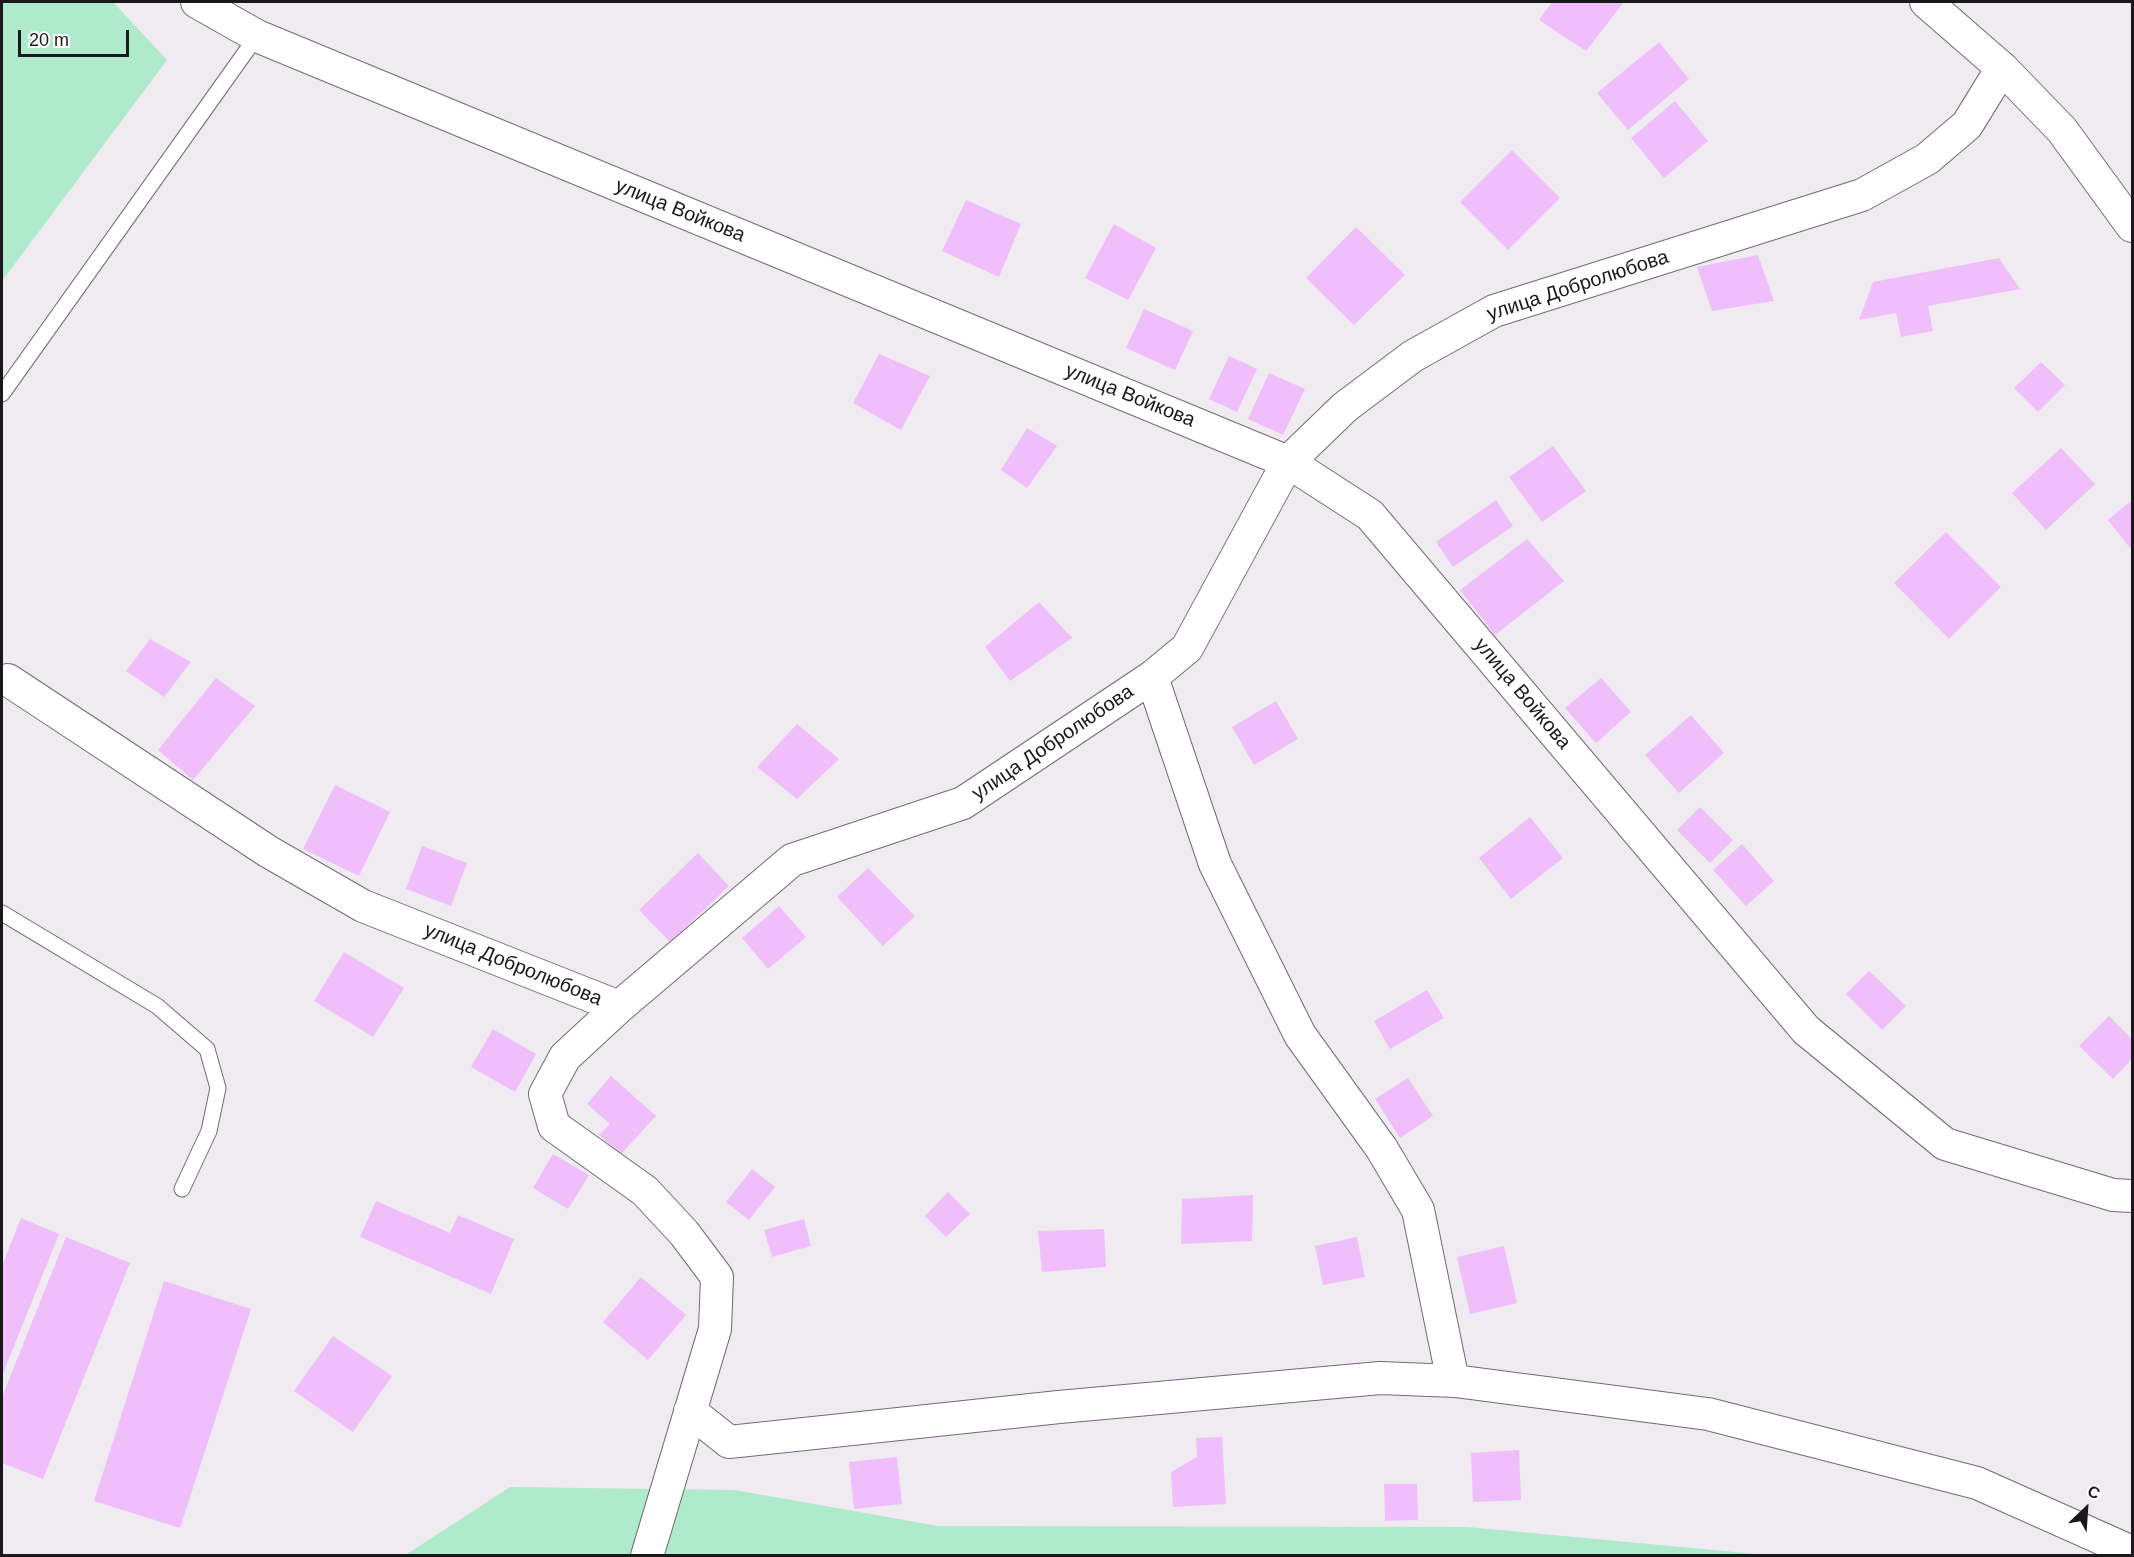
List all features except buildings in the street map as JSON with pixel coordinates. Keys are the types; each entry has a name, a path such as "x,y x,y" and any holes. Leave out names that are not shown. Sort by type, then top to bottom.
{"street":[{"name":"улица Войкова","path":"197,2 257,36 1288,462 1370,515 1806,1030 1945,1144 2113,1195 2133,1196"},
{"path":"1926,2 2002,68 2062,130 2133,226"},
{"name":"улица Добролюбова","path":"5,687 269,852 363,906 619,1007 792,860 963,803 1152,677 1187,648 1288,462 1345,407 1413,356 1494,311 1862,195 1927,159 1967,125 2002,68"},
{"path":"1152,677 1215,864 1300,1035 1382,1149 1418,1210 1453,1381"},
{"path":"619,1007 565,1057 545,1094 554,1126 645,1191 684,1233 717,1277 715,1329 647,1556"},
{"path":"690,1411 729,1442 1059,1407 1380,1378 1453,1381 1708,1413 1977,1483 2133,1552"}],"lane":[{"path":"2,394 257,36"},
{"path":"2,913 157,1006 207,1049 218,1088 209,1131 182,1189"}],"green space":[{"path":"2,2 113,2 167,60 2,281"},
{"path":"510,1487 735,1490 938,1526 1467,1527 1767,1555 404,1556"}]}
